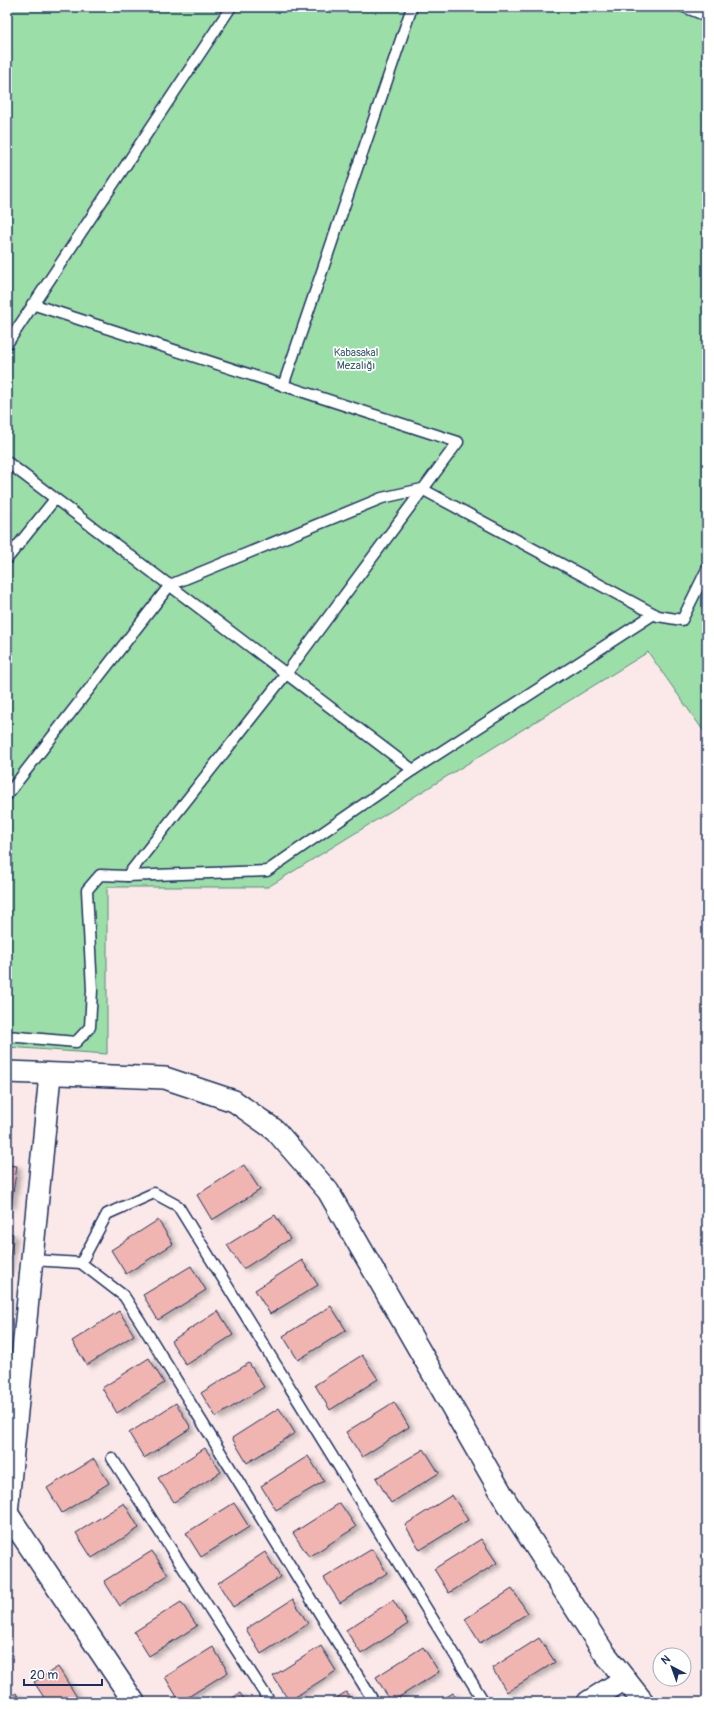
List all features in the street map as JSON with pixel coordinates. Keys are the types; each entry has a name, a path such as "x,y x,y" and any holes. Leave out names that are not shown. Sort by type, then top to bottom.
{"street":[{"path":"7,1072 50,1075 165,1078 234,1101 275,1130 328,1191 506,1501 603,1651 643,1702"},
{"path":"50,1075 32,1260 10,1446 7,1513 134,1702"},
{"path":"588,1702 625,1679"}],"lane":[{"path":"7,344 32,304 231,7"},
{"path":"283,386 412,7"},
{"path":"684,7 707,16"},
{"path":"32,304 458,442 286,674 127,876"},
{"path":"7,462 413,770"},
{"path":"7,795 170,585 382,498 422,489 654,614 682,620 707,570"},
{"path":"7,559 55,499"},
{"path":"7,1036 76,1042 90,1027 92,990 87,890 100,875 127,876 267,871 413,770 654,614"},
{"path":"81,1263 107,1214 154,1193 178,1206 484,1702"},
{"path":"32,1260 81,1263 124,1296 374,1702"},
{"path":"112,1458 270,1702"}],"green space":[{"name":"Kabasakal Mezalığı","path":"7,7 707,7 707,736 648,652 268,887 107,887 107,1054 7,1047"}],"building":[{"path":"7,1165 17,1166 11,1206 7,1205"},
{"path":"244,1165 260,1190 212,1220 197,1195"},
{"path":"275,1215 290,1239 243,1269 227,1245"},
{"path":"158,1220 173,1244 126,1274 111,1250"},
{"path":"7,1233 13,1234 8,1273 7,1273"},
{"path":"302,1260 318,1285 270,1314 255,1290"},
{"path":"191,1266 206,1290 158,1320 143,1295"},
{"path":"331,1306 346,1330 298,1360 283,1336"},
{"path":"119,1311 134,1335 87,1365 72,1341"},
{"path":"218,1311 233,1335 186,1365 171,1341"},
{"path":"362,1355 378,1379 330,1410 315,1385"},
{"path":"149,1358 164,1383 117,1413 102,1388"},
{"path":"249,1363 264,1387 216,1417 201,1393"},
{"path":"394,1402 409,1427 362,1457 346,1432"},
{"path":"176,1403 191,1428 144,1458 129,1433"},
{"path":"279,1408 295,1433 247,1463 232,1438"},
{"path":"205,1448 221,1472 174,1502 158,1478"},
{"path":"424,1449 439,1473 391,1503 376,1478"},
{"path":"308,1456 324,1481 276,1510 261,1486"},
{"path":"94,1459 109,1483 62,1513 47,1488"},
{"path":"452,1495 468,1520 420,1550 405,1525"},
{"path":"124,1503 139,1528 92,1558 76,1533"},
{"path":"234,1503 249,1527 201,1557 186,1533"},
{"path":"340,1503 356,1527 309,1557 293,1533"},
{"path":"481,1539 497,1563 449,1593 434,1569"},
{"path":"372,1549 387,1573 340,1603 324,1578"},
{"path":"152,1551 168,1575 120,1606 104,1581"},
{"path":"265,1552 280,1577 233,1607 218,1583"},
{"path":"512,1589 528,1613 480,1643 465,1619"},
{"path":"293,1599 308,1624 261,1654 246,1629"},
{"path":"393,1600 408,1624 361,1654 346,1630"},
{"path":"181,1602 197,1626 149,1656 134,1632"},
{"path":"539,1638 555,1662 507,1692 492,1668"},
{"path":"321,1646 336,1671 289,1701 273,1676"},
{"path":"213,1647 228,1672 180,1702 165,1677"},
{"path":"423,1647 439,1672 391,1702 376,1677"},
{"path":"58,1667 80,1702 47,1702 34,1682"},
{"path":"346,1692 353,1702 330,1702"},
{"path":"16,1693 21,1702 7,1702 7,1699"},
{"path":"240,1693 246,1702 226,1702"},
{"path":"453,1693 459,1702 438,1702"}]}
